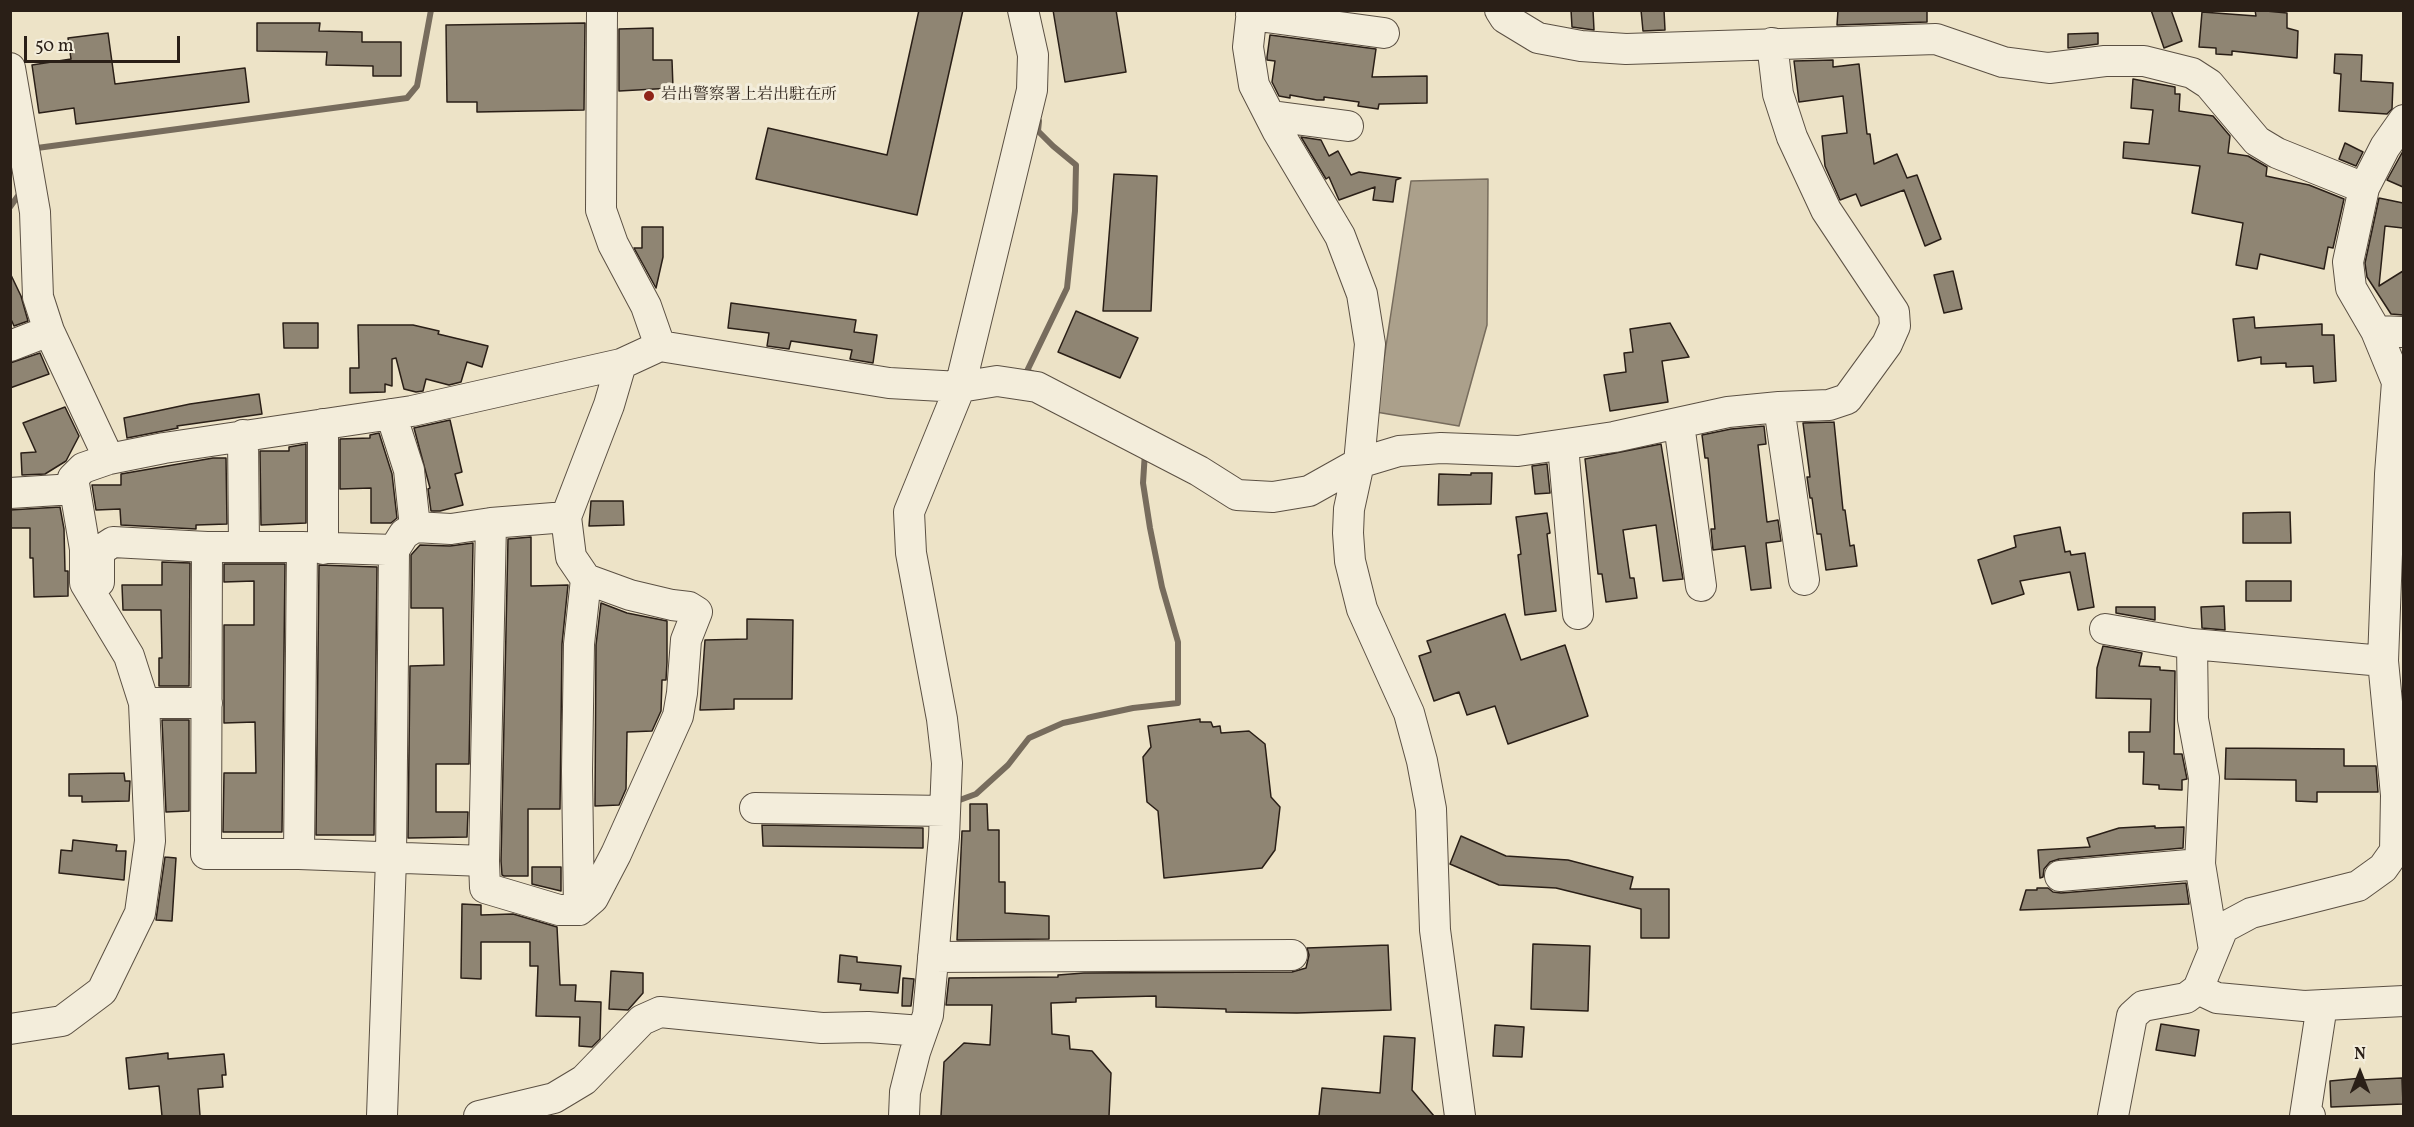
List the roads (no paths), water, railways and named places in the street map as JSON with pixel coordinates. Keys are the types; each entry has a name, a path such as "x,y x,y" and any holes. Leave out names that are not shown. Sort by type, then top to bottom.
{"street":[{"path":"602,10 601,210 613,244 646,306 660,346"},
{"path":"904,1116 905,1092 928,1015 947,764 942,719 913,563 909,512 960,387 1032,90 1033,55 1023,10"},
{"path":"1500,10 1505,18 1539,38 1581,46 1626,49 1936,39 2003,62 2049,68 2105,61 2144,61 2192,73 2209,84 2258,141 2277,153 2364,188"},
{"path":"1384,33 1252,13 1248,47 1254,85 1277,130 1340,236 1362,294 1370,344 1359,463 1349,509 1347,533 1350,561 1362,609 1409,713 1422,761 1431,809 1435,930 1460,1116"},
{"path":"10,1029 62,1021 102,991 140,913 150,841 144,704 129,656 85,583 85,549 73,478 83,468 109,459 164,448 412,411 621,364 660,346 889,383 960,387 997,381 1037,387 1200,471 1237,495 1273,497 1310,491 1359,463 1399,451 1441,448 1518,451 1563,446 1679,424 1728,412 1779,406 1829,405 1847,399 1887,344 1895,326 1894,312 1826,210 1792,137 1778,94 1772,43"},
{"path":"10,68 19,178 35,212 38,297 49,331 109,459"},
{"path":"1272,117 1347,126"},
{"path":"2113,1116 2132,1016 2143,1006 2186,998 2198,989 2223,928 2251,913 2358,886 2384,868 2395,851 2400,795 2383,661 2397,475 2397,382 2390,332 2351,288 2348,262 2364,188 2385,147 2403,120"},
{"path":"10,346 49,331"},
{"path":"490,523 484,888 559,910 579,910 593,898 616,855 678,716 686,640 697,612 689,607 630,595 586,579 571,557 566,517 609,405 621,364"},
{"path":"1779,406 1804,580"},
{"path":"392,414 409,470 415,527"},
{"path":"299,855 313,548 323,424"},
{"path":"1679,424 1701,586"},
{"path":"243,435 244,547"},
{"path":"1563,446 1578,614"},
{"path":"10,493 74,489"},
{"path":"382,1116 392,859 394,550 404,534 415,527 451,529 490,523 566,517"},
{"path":"98,606 99,551 113,542 207,547 394,550"},
{"path":"207,547 206,855 299,855 484,861"},
{"path":"579,910 577,771 579,644 586,579"},
{"path":"2105,629 2192,644 2383,661"},
{"path":"2192,644 2193,719 2205,778 2200,864 2214,950"},
{"path":"144,704 207,703"},
{"path":"755,808 945,811"},
{"path":"2060,876 2200,864"},
{"path":"933,957 1292,955"},
{"path":"2198,989 2217,998 2304,1006 2403,1001"},
{"path":"2310,1116 2305,1116 2322,1005"},
{"path":"479,1116 554,1098 584,1080 642,1020 660,1012 822,1028 868,1027 922,1031"}],"waterway":[{"path":"33,151 37,148 407,98 417,86 431,10"},
{"path":"1034,374 1027,371 1067,288 1075,211 1076,165 1038,131 1039,121"},
{"path":"10,207 20,193"},
{"path":"957,801 976,794 1008,765 1029,738 1063,723 1133,708 1178,703 1178,642 1162,587 1150,528 1143,483 1145,452"}],"place":[{"name":"岩出警察署上岩出駐在所","path":"649,96"}]}
